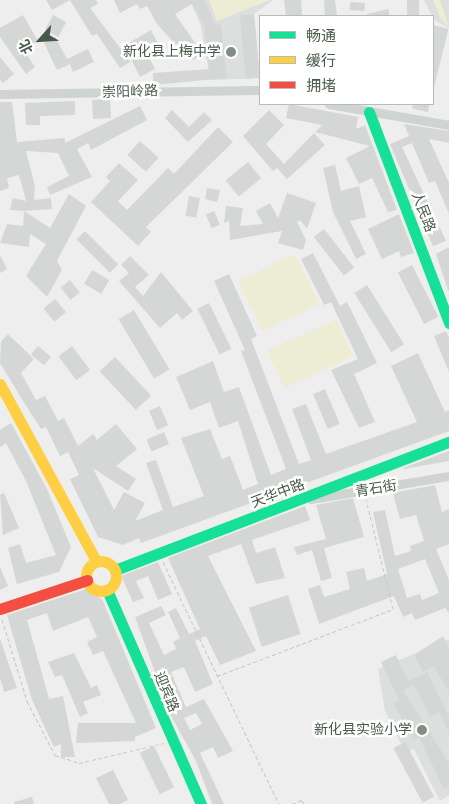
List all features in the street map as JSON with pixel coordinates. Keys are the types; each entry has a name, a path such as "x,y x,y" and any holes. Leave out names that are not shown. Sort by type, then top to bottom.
{"street":[{"name":"崇阳岭路","path":"0,94 259,90"},
{"path":"334,105 449,125"},
{"name":"人民路","path":"369,112 449,322"},
{"path":"0,384 96,561"},
{"name":"天华中路","path":"115,570 338,487 449,442"},
{"name":"青石街","path":"304,500 449,476"},
{"path":"96,561 106,561 115,570 116,581 107,590 95,589 87,580 88,568 96,561"},
{"path":"0,610 87,580"},
{"name":"迎宾路","path":"107,590 172,743 201,804"}],"path":[{"path":"217,676 393,609 364,491"},
{"path":"160,553 279,804"},
{"path":"0,610 27,701 55,755 79,763 148,744 172,743"},
{"path":"292,804 301,800 305,804"}],"shaded area":[{"name":"新化县上梅中学","path":"190,0 273,0 254,14 259,78 210,80 201,26"},
{"path":"424,0 449,0 449,28 434,20 434,15 432,15"},
{"name":"新化县实验小学","path":"449,639 449,795 440,801 414,749 405,752 385,711 378,669"}],"green space":[{"path":"209,0 270,0 217,21"},
{"path":"433,0 440,0 449,27 441,19"},
{"path":"295,254 319,303 262,331 238,282"},
{"path":"336,319 353,356 284,388 267,351"}],"building":[{"path":"46,0 70,0 52,10"},
{"path":"70,0 96,0 98,4 90,8 120,48 151,30 163,53 150,59 155,69 140,77 132,61 120,68 97,34 92,36"},
{"path":"114,0 205,0 215,25 221,24 227,78 153,85 153,73 209,69 204,25 192,4 175,14 203,54 193,60 181,41 176,45 157,24 147,6 140,9 137,4 120,13"},
{"path":"284,0 301,0 302,15 286,15"},
{"path":"324,0 335,0 337,15 325,15"},
{"path":"407,0 419,0 419,15 407,15"},
{"path":"350,2 365,3 364,11 349,10"},
{"path":"388,9 390,15 367,15"},
{"path":"254,14 259,78 246,79 240,15"},
{"path":"23,15 38,41 23,49 35,67 26,74 0,37 0,28"},
{"path":"53,15 66,22 58,37 45,30"},
{"path":"434,25 449,29 434,87"},
{"path":"55,37 67,59 88,49 94,62 73,72 70,64 57,70 44,43"},
{"path":"0,57 14,74 3,83 0,80"},
{"path":"110,99 111,118 93,119 92,100"},
{"path":"75,101 75,115 40,116 40,125 26,125 25,103"},
{"path":"0,102 12,102 17,142 65,138 65,143 140,106 147,120 91,150 88,143 77,149 92,177 50,195 47,187 69,176 58,153 26,151 35,186 34,200 51,198 52,209 10,210 13,198 26,201 19,175 7,178 9,188 0,191"},
{"path":"289,105 358,117 356,129 365,125 397,210 388,212 372,178 359,184 346,158 370,146 315,132 322,125 286,118"},
{"path":"413,105 430,105 428,112 412,108"},
{"path":"172,110 189,127 204,112 212,120 188,142 165,118"},
{"path":"269,110 284,125 266,144 284,164 314,133 325,145 287,179 277,168 273,171 243,136"},
{"path":"404,124 449,131 449,143 429,139 449,183 449,214 435,181 429,183 412,143 402,147 446,241 433,246 390,144 409,136"},
{"path":"218,127 233,142 146,227 151,232 138,246 91,202 110,181 106,177 119,163 138,180 118,201 127,210 168,168 174,174"},
{"path":"140,141 159,158 146,172 127,155"},
{"path":"248,162 261,178 239,197 225,180"},
{"path":"335,165 341,191 359,186 366,217 350,221 366,254 356,259 333,212 323,168"},
{"path":"207,188 220,190 217,202 205,199"},
{"path":"287,193 316,203 307,229 300,220 297,222 306,240 303,250 278,243 282,231 230,240 229,221 224,223 226,206 243,208 240,226 263,224 256,211 270,203 278,218"},
{"path":"69,194 86,206 57,261 62,270 47,297 26,276 46,244 30,234 29,247 0,243 7,224 23,226 24,211 50,228"},
{"path":"189,196 200,198 196,218 186,216"},
{"path":"214,211 220,225 212,228 206,215"},
{"path":"399,214 414,253 401,257 399,251 382,259 368,229"},
{"path":"324,229 354,268 344,276 314,237"},
{"path":"85,231 118,264 110,273 77,239"},
{"path":"449,247 449,290 448,290 436,254"},
{"path":"313,253 340,306 347,302 377,363 354,374 375,422 359,428 331,370 358,359 331,302 324,305 301,259"},
{"path":"0,255 7,269 0,273"},
{"path":"130,256 149,275 135,287 143,296 161,272 193,311 182,320 177,313 160,328 119,281 129,273 121,265"},
{"path":"412,265 438,317 424,324 398,272"},
{"path":"92,270 109,280 101,294 84,284"},
{"path":"229,274 257,336 251,339 299,464 311,460 292,409 306,404 326,454 417,422 391,366 418,353 445,412 449,410 449,431 141,543 139,538 123,545 98,537 70,479 79,475 68,452 60,456 46,427 41,429 0,363 1,342 8,334 34,359 21,373 36,400 45,396 58,421 64,418 78,446 93,434 97,440 116,424 137,449 116,466 136,479 128,491 93,468 114,510 124,492 145,503 135,521 163,510 146,463 156,460 173,507 204,496 181,438 210,429 222,459 230,456 243,490 258,484 238,421 219,428 210,402 190,410 176,377 213,361 224,392 239,387 271,475 286,469 241,351 245,350 214,281"},
{"path":"70,280 80,293 70,300 61,287"},
{"path":"367,285 404,344 391,352 354,293"},
{"path":"55,299 66,312 54,322 44,309"},
{"path":"209,303 231,349 220,355 197,309"},
{"path":"134,310 170,369 154,378 119,319"},
{"path":"446,331 449,338 449,372 434,336"},
{"path":"38,346 51,357 44,365 31,354"},
{"path":"72,346 90,370 76,380 58,356"},
{"path":"115,357 151,396 136,410 100,371"},
{"path":"325,389 340,424 328,429 313,394"},
{"path":"160,406 168,425 157,430 149,411"},
{"path":"11,423 47,489 71,547 59,572 17,584 8,548 20,544 26,563 56,555 26,481 6,443 0,447 0,430"},
{"path":"164,432 169,444 152,451 147,439"},
{"path":"449,451 449,461 403,469 403,468"},
{"path":"435,485 442,512 449,509 449,544 436,549 449,580 449,613 445,608 415,620 412,613 403,617 394,596 319,624 308,589 320,585 324,597 350,589 346,572 364,568 367,581 387,574 373,512 385,510 395,556 411,551 410,546 424,541 416,515 400,519 393,493","holes":["425,559 439,593 422,600 420,594 407,598 398,569"]},
{"path":"4,493 19,528 3,535 0,495"},
{"path":"353,498 364,537 324,548 332,578 321,581 312,550 297,555 294,547 326,539 316,505"},
{"path":"305,506 310,520 252,540 256,553 275,547 285,578 256,584 241,544 208,556 256,651 220,665 206,636 195,641 213,684 195,692 184,667 171,672 186,707 204,699 233,751 218,758 213,747 200,753 224,804 212,804 196,761 170,714 135,617 161,606 166,615 149,623 164,655 176,649 173,642 180,638 168,612 176,608 189,634 200,629 168,558","holes":["196,713 202,724 190,730 184,718"]},
{"path":"158,562 172,594 158,600 148,576 136,581 144,598 133,602 121,576"},
{"path":"0,567 8,586 0,590"},
{"path":"89,588 103,601 156,728 135,737 135,741 76,743 78,723 136,723 103,651 93,655 87,642 97,637 88,617 53,631 47,613 27,620 49,699 63,696 75,757 61,757 61,744 54,747 32,700 7,615"},
{"path":"288,595 301,634 262,647 249,608"},
{"path":"443,636 449,648 449,692 434,666 423,672 414,655"},
{"path":"0,639 17,688 4,692 0,678"},
{"path":"74,653 91,688 97,685 101,695 83,702 88,713 80,717 62,675 55,677 48,662"},
{"path":"396,655 408,681 427,672 449,716 449,732 439,712 430,717 414,685 403,690 449,763 449,787 444,789 419,737 414,740 393,703 399,700 381,662"},
{"path":"405,742 434,797 423,803 394,748"},
{"path":"154,746 174,787 160,794 140,753"},
{"path":"113,770 128,800 120,804 109,804 96,778"},
{"path":"32,797 34,804 14,804 14,802"}],"traffic: fast":[{"path":"369,112 449,323"},
{"path":"115,570 449,442"},
{"path":"107,590 201,804"}],"traffic: slow":[{"path":"0,384 96,561"},
{"path":"101,561 112,565 116,576 112,587 101,591 90,587 86,576 90,565 101,561"}],"traffic: jam":[{"path":"0,609 87,580"}],"place":[{"name":"新化县上梅中学","path":"231,52"},
{"name":"新化县实验小学","path":"422,730"}]}
